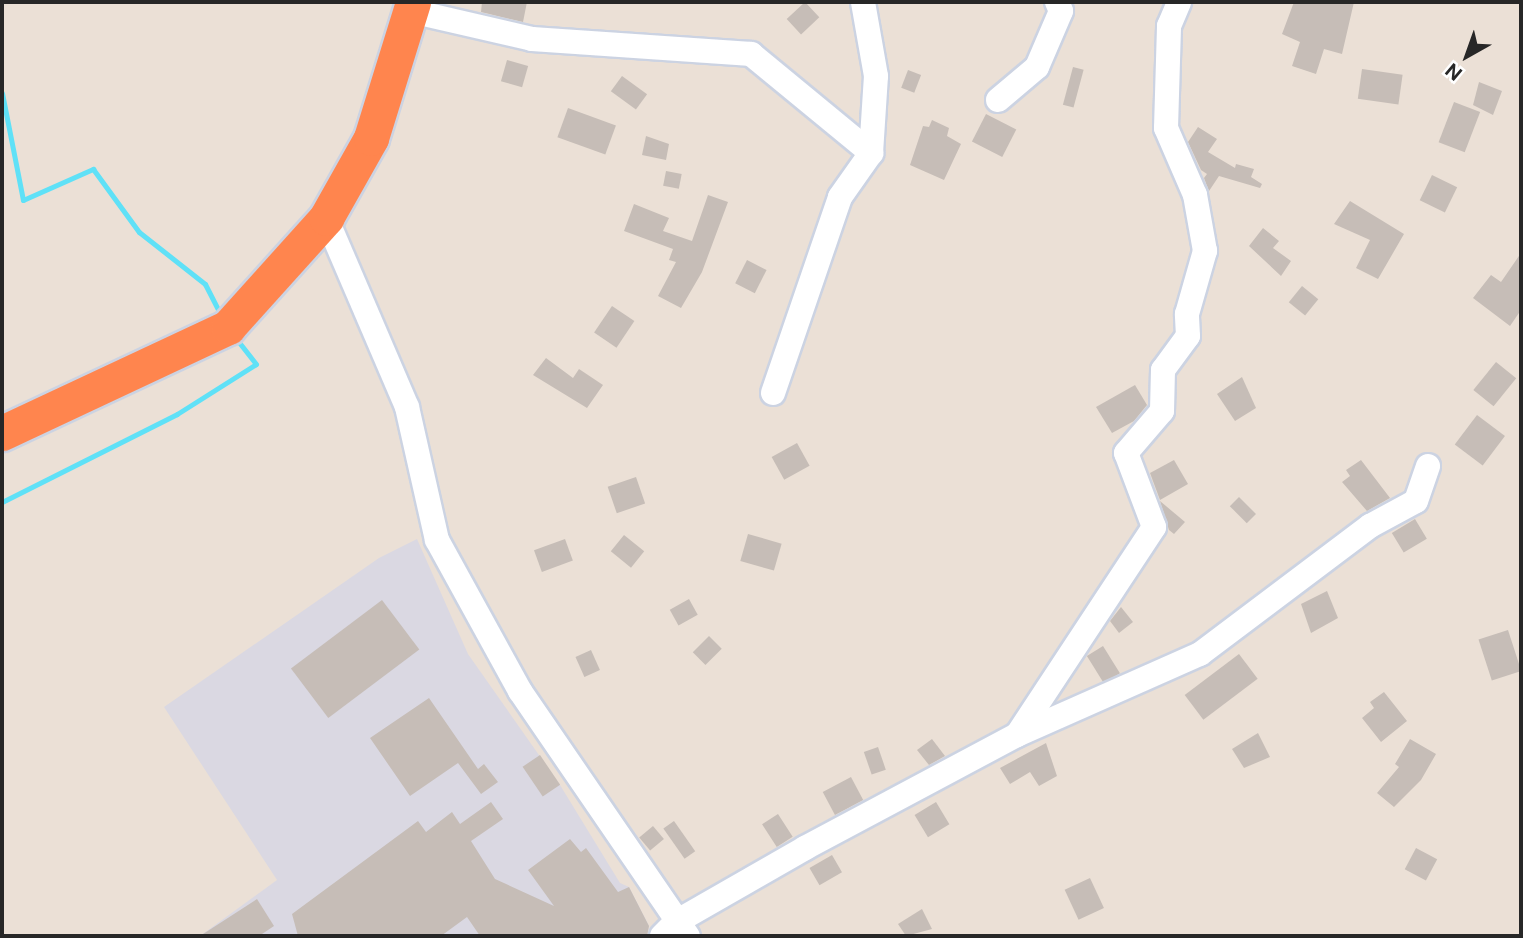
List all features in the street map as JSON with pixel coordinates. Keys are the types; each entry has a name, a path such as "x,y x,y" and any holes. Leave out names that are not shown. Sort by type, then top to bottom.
{"highway":[{"path":"2,433 228,327 326,218 371,138 412,6"}],"street":[{"path":"773,393 839,197 872,153 876,76 863,2"},
{"path":"998,100 1037,67 1061,11 1057,2"},
{"path":"1017,734 1154,527 1126,453 1162,411 1163,370 1188,336 1187,314 1205,251 1195,195 1166,128 1169,26 1178,2"},
{"path":"412,6 532,38 751,54 872,153"},
{"path":"326,218 407,407 437,540 520,691 675,932 1017,734 1211,647 1370,526 1416,501 1428,466"}],"shaded area":[{"path":"417,539 468,654 560,785 620,883 629,887 649,926 647,936 200,936 277,880 164,707 379,558"}],"building":[{"path":"482,2 527,2 523,22 481,12"},
{"path":"805,2 819,17 801,34 787,19"},
{"path":"1294,2 1354,2 1342,54 1324,49 1316,74 1292,66 1300,42 1282,34"},
{"path":"507,60 528,66 522,87 501,81"},
{"path":"1073,67 1084,70 1074,108 1063,105"},
{"path":"1362,69 1403,75 1398,104 1358,99"},
{"path":"908,70 921,75 914,93 901,88"},
{"path":"622,76 647,94 636,110 611,91"},
{"path":"1479,82 1502,91 1493,115 1473,105"},
{"path":"1454,102 1480,112 1465,152 1439,142"},
{"path":"568,108 616,125 605,155 557,137"},
{"path":"986,114 1016,129 1002,157 972,142"},
{"path":"932,120 949,128 947,136 961,144 944,180 910,165 923,126 929,127"},
{"path":"1198,127 1217,139 1208,152 1235,168 1236,164 1254,169 1251,177 1262,184 1260,188 1219,176 1209,191 1204,178 1207,174 1201,170 1188,142"},
{"path":"646,136 669,144 666,160 642,155"},
{"path":"666,171 682,174 679,189 663,186"},
{"path":"1432,175 1457,187 1445,212 1420,200"},
{"path":"708,195 728,202 702,272 681,308 658,296 676,262 669,260 673,249 624,231 634,204 669,218 663,231 692,241"},
{"path":"1350,201 1404,234 1378,279 1356,268 1370,240 1334,224"},
{"path":"1263,228 1279,241 1273,248 1291,261 1281,276 1249,246"},
{"path":"1521,253 1521,310 1510,326 1473,298 1491,275 1501,282"},
{"path":"747,260 767,270 755,293 735,283"},
{"path":"1302,286 1318,299 1305,316 1289,302"},
{"path":"612,306 634,321 616,348 594,333"},
{"path":"546,358 573,378 579,369 603,385 587,408 533,375"},
{"path":"1496,362 1516,378 1494,406 1473,390"},
{"path":"1242,377 1256,408 1235,421 1217,394"},
{"path":"1135,385 1147,405 1134,421 1112,433 1096,407"},
{"path":"1477,415 1505,436 1483,466 1455,445"},
{"path":"797,443 810,466 784,480 772,457"},
{"path":"1174,460 1188,484 1160,500 1150,473"},
{"path":"1361,460 1390,498 1367,511 1342,482 1350,476 1346,470"},
{"path":"636,477 645,503 617,513 608,487"},
{"path":"1239,497 1256,514 1247,523 1230,506"},
{"path":"1160,501 1185,522 1174,534 1169,530"},
{"path":"1415,519 1427,539 1404,553 1392,533"},
{"path":"748,534 782,544 774,571 740,561"},
{"path":"624,535 644,551 631,568 611,551"},
{"path":"565,539 573,561 542,572 534,550"},
{"path":"1327,591 1338,618 1311,633 1301,604"},
{"path":"689,599 698,615 678,625 670,610"},
{"path":"382,600 419,650 328,718 291,669"},
{"path":"1121,607 1133,622 1119,633 1110,621"},
{"path":"1508,630 1521,671 1492,680 1479,640"},
{"path":"709,636 722,649 705,665 693,652"},
{"path":"1103,646 1120,673 1104,683 1087,656"},
{"path":"591,650 600,670 584,677 575,657"},
{"path":"1239,654 1258,679 1203,720 1185,695"},
{"path":"1384,692 1407,721 1381,742 1362,718 1374,708 1370,702"},
{"path":"429,698 478,769 484,764 498,782 481,794 458,763 410,796 370,738"},
{"path":"1258,733 1270,757 1244,768 1232,749"},
{"path":"932,739 945,756 929,765 917,750"},
{"path":"1410,739 1436,754 1421,780 1394,807 1377,793 1399,767 1395,764"},
{"path":"1046,743 1057,776 1039,786 1030,772 1010,784 1000,768"},
{"path":"878,747 886,770 872,775 864,752"},
{"path":"540,755 560,785 543,797 523,767"},
{"path":"851,777 863,800 835,815 823,792"},
{"path":"491,802 503,819 471,841 495,879 554,906 528,870 570,839 581,852 586,848 618,892 629,887 649,926 647,936 480,936 467,917 441,936 298,936 292,914 418,821 426,832 452,812 460,824"},
{"path":"936,802 949,824 928,837 915,815"},
{"path":"778,814 793,837 777,847 762,824"},
{"path":"674,821 695,851 685,859 663,828"},
{"path":"653,826 664,839 650,851 639,838"},
{"path":"1416,848 1437,859 1426,880 1405,869"},
{"path":"832,855 842,872 819,885 809,868"},
{"path":"1090,878 1104,908 1079,920 1065,890"},
{"path":"257,899 274,926 259,936 200,936"},
{"path":"922,909 932,929 906,936 898,924"}],"waterway":[{"path":"2,93 23,200 93,169 139,232 205,284 222,317"},
{"path":"2,502 177,414 256,364 235,337"}]}
